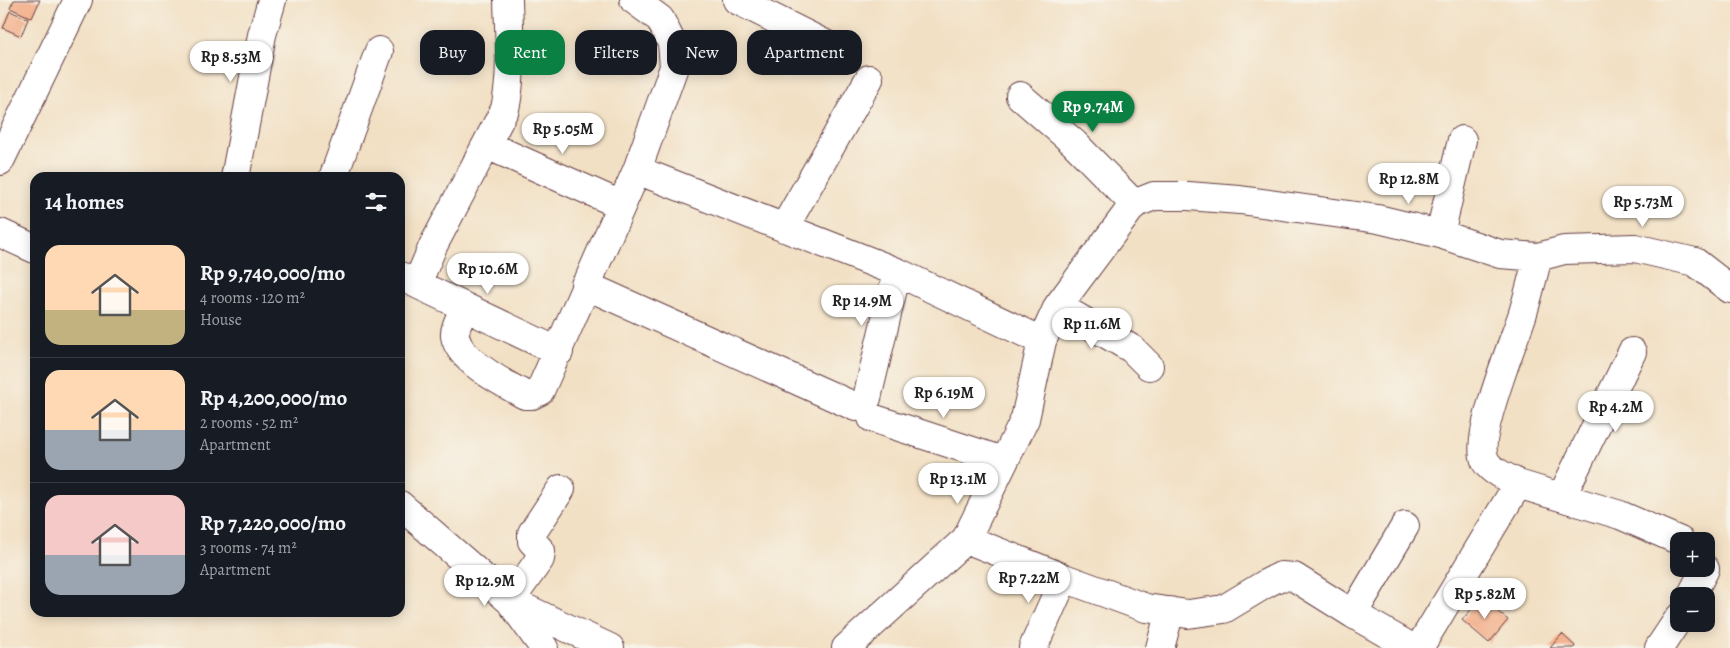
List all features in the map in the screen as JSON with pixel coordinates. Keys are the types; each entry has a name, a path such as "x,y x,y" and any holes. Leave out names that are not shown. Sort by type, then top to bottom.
{"street":[{"path":"0,161 78,0"},
{"path":"236,172 262,35 272,0"},
{"path":"508,0 510,89 505,109 433,246 408,280 559,352"},
{"path":"465,307 455,337 464,352 481,369 525,395 532,395 540,391 559,352 585,285 637,170 674,67 672,43 665,10 634,0"},
{"path":"736,0 797,30"},
{"path":"335,172 379,51"},
{"path":"784,228 869,79"},
{"path":"1020,96 1074,143 1134,204"},
{"path":"1440,234 1462,140"},
{"path":"487,145 621,205"},
{"path":"637,170 897,272 1042,341"},
{"path":"846,648 966,538 1025,418 1042,341 1058,306 1134,204 1154,196 1188,196 1240,200 1378,219 1440,234 1500,254 1538,257 1564,250 1635,248 1695,262 1730,289"},
{"path":"0,233 30,247"},
{"path":"1538,257 1523,314 1487,420 1482,446 1484,459 1490,467 1518,484 1620,515 1670,537"},
{"path":"585,285 856,407 862,405 866,398 897,272"},
{"path":"1058,306 1132,350 1149,366"},
{"path":"1562,496 1632,352"},
{"path":"872,418 1003,461"},
{"path":"1419,648 1518,484"},
{"path":"510,601 540,559 541,551 532,541 532,534 561,489"},
{"path":"405,509 510,601 544,648"},
{"path":"1353,614 1405,526"},
{"path":"966,538 1064,578 1146,608 1170,612 1188,614 1224,609 1281,576 1294,576 1353,614 1412,648"},
{"path":"1033,648 1064,578"},
{"path":"510,601 610,648"},
{"path":"1160,648 1170,612"},
{"path":"1659,648 1670,632"}],"building":[{"path":"14,0 40,0 32,18 10,8"},
{"path":"10,11 28,19 21,36 3,28"},
{"path":"1481,598 1508,620 1489,643 1462,620"},
{"path":"1562,634 1575,646 1574,648 1550,648"}]}
